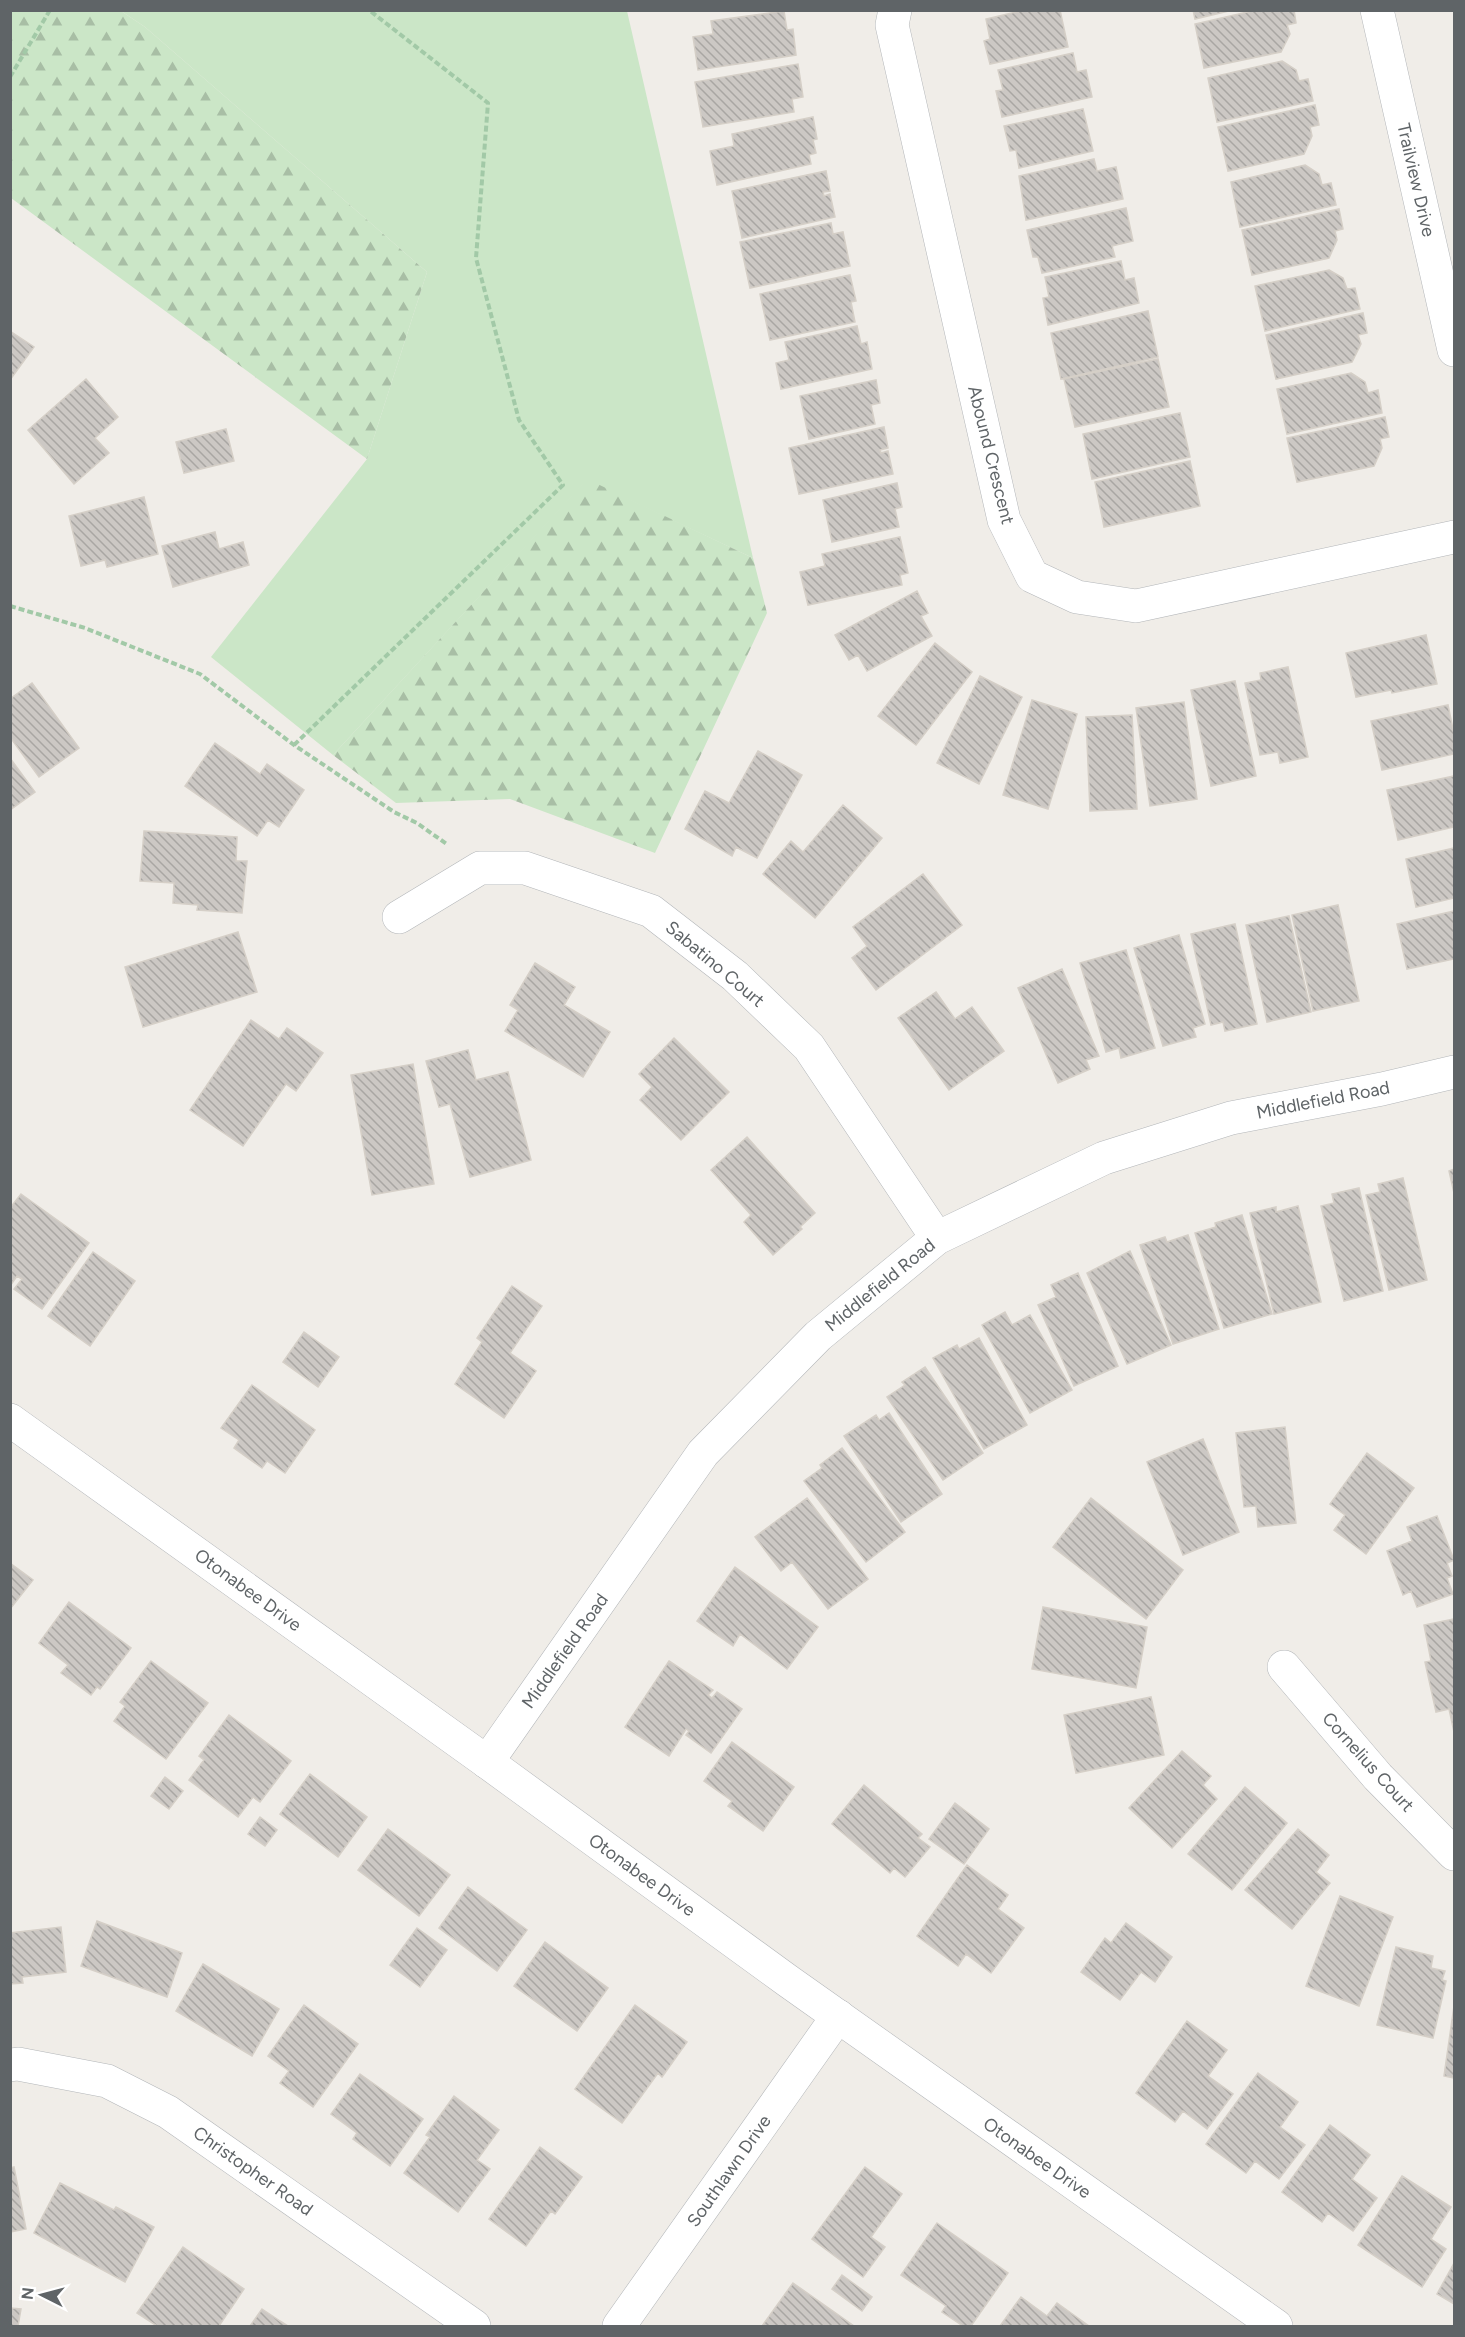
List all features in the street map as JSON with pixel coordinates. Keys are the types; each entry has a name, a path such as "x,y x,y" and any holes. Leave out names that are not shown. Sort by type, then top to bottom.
{"street":[{"name":"Abound Crescent","path":"895,10 892,25 1004,520 1032,576 1077,597 1136,606 1455,537"},
{"name":"Trailview Drive","path":"1377,10 1455,350"},
{"path":"399,917 480,868"},
{"name":"Sabatino Court","path":"480,868 525,868 651,911 735,976 809,1047 937,1238"},
{"name":"Middlefield Road","path":"488,1762 703,1453 818,1336 937,1238 1104,1158 1231,1118 1382,1089 1455,1072"},
{"name":"Otonabee Drive","path":"10,1420 838,2016 1276,2326"},
{"name":"Cornelius Court","path":"1284,1667 1378,1777 1455,1854"},
{"name":"Southlawn Drive","path":"619,2326 838,2016"},
{"name":"Christopher Road","path":"10,2066 18,2064 107,2082 168,2112 474,2326"}],"path":[{"path":"10,77 50,10"},
{"path":"294,745 563,485 519,420 476,258 488,103 369,10"},
{"path":"10,606 85,628 200,674 294,745 394,812 417,823 480,868"}],"green space":[{"path":"11,10 121,11 145,27 427,272 367,459 11,198"},
{"path":"121,11 627,11 753,558 587,480 333,755 211,657 367,459 427,272 145,27"},
{"path":"587,479 753,558 767,613 655,853 510,799 396,803 333,755"}],"building":[{"path":"1024,10 1060,10 1068,47 990,64 984,41 990,39 986,19"},
{"path":"1193,10 1233,10 1195,19"},
{"path":"1256,10 1294,10 1296,23 1287,25 1290,34 1281,52 1204,68 1195,24"},
{"path":"784,11 787,30 793,29 796,55 698,70 693,37 713,34 711,21"},
{"path":"1073,53 1077,72 1086,70 1092,97 1002,117 996,91 1003,90 998,70"},
{"path":"1282,61 1296,70 1299,81 1308,79 1313,101 1217,122 1208,78"},
{"path":"798,64 803,97 792,99 794,112 703,127 695,82"},
{"path":"1315,105 1319,125 1310,127 1312,136 1304,154 1228,171 1218,127"},
{"path":"1083,109 1093,151 1019,168 1016,150 1010,151 1004,126"},
{"path":"813,117 817,139 813,140 816,153 809,155 811,164 717,185 710,151 734,146 732,134"},
{"path":"1094,159 1097,171 1116,167 1123,199 1026,220 1019,176"},
{"path":"1305,165 1319,174 1322,185 1331,183 1336,205 1240,227 1231,182"},
{"path":"826,171 830,191 823,192 824,196 830,194 835,217 742,238 732,191"},
{"path":"1126,208 1133,241 1112,246 1115,257 1042,273 1038,257 1033,257 1027,230"},
{"path":"1339,209 1343,229 1335,231 1337,240 1329,258 1252,275 1242,230"},
{"path":"831,223 833,234 843,232 850,266 750,288 740,242"},
{"path":"1121,261 1125,280 1134,278 1139,303 1048,325 1043,298 1049,297 1045,277"},
{"path":"1329,270 1343,278 1347,289 1355,288 1360,309 1265,331 1255,286"},
{"path":"850,275 856,301 851,302 855,322 770,340 760,294"},
{"path":"1148,311 1158,357 1061,379 1051,333"},
{"path":"1363,313 1367,333 1358,335 1361,344 1352,362 1276,379 1266,335"},
{"path":"857,326 861,344 867,342 872,369 781,389 776,363 789,360 785,342"},
{"path":"10,331 34,347 10,380"},
{"path":"1158,359 1169,407 1075,427 1064,379"},
{"path":"1351,373 1365,382 1368,393 1378,390 1382,413 1287,434 1277,389"},
{"path":"86,379 118,417 95,438 109,453 74,484 28,430"},
{"path":"876,380 880,403 871,405 875,424 809,439 800,396"},
{"path":"1180,413 1190,457 1092,479 1083,434"},
{"path":"1385,417 1389,437 1380,439 1382,448 1374,466 1297,482 1287,438"},
{"path":"884,427 888,448 880,450 881,453 888,451 893,474 799,494 789,448"},
{"path":"226,429 234,461 184,473 176,442"},
{"path":"1190,461 1200,506 1104,527 1095,482"},
{"path":"897,483 902,507 895,509 899,527 832,542 823,500"},
{"path":"144,497 158,554 107,567 105,560 81,566 69,516"},
{"path":"215,532 219,549 243,542 249,565 173,587 162,546"},
{"path":"900,537 908,573 900,575 902,585 808,605 800,572 825,566 822,554"},
{"path":"917,591 928,613 921,616 932,636 867,671 858,655 849,660 835,635"},
{"path":"1426,635 1437,684 1356,697 1346,653"},
{"path":"935,643 972,672 916,745 878,716"},
{"path":"1288,667 1308,757 1280,763 1278,752 1260,755 1245,683 1261,680 1260,673"},
{"path":"980,676 1022,697 979,784 937,763"},
{"path":"1235,681 1256,776 1211,786 1191,690"},
{"path":"32,683 79,748 39,777 10,737 10,699"},
{"path":"1032,700 1077,714 1048,809 1003,795"},
{"path":"1184,702 1197,799 1150,806 1136,708"},
{"path":"1448,705 1454,734 1454,754 1382,770 1371,721"},
{"path":"1132,715 1137,809 1090,811 1086,717"},
{"path":"215,743 260,774 267,764 304,790 279,827 268,820 257,836 185,786"},
{"path":"758,751 802,775 757,858 736,847 732,856 685,829 705,791 729,803"},
{"path":"10,758 35,792 10,810"},
{"path":"1454,776 1454,827 1398,840 1387,790"},
{"path":"843,805 882,838 815,918 763,874 791,841 803,852"},
{"path":"144,831 237,837 236,861 247,861 242,913 197,910 198,905 173,903 174,883 140,881"},
{"path":"1454,848 1454,898 1416,907 1406,859"},
{"path":"923,874 962,925 876,990 852,958 867,946 853,927"},
{"path":"1338,905 1359,1001 1313,1011 1292,915"},
{"path":"1454,911 1454,959 1407,969 1397,924"},
{"path":"1289,916 1311,1012 1267,1022 1246,925"},
{"path":"1235,924 1257,1024 1225,1031 1223,1022 1211,1025 1191,934"},
{"path":"238,932 257,992 143,1027 125,967"},
{"path":"1179,935 1205,1024 1193,1028 1196,1037 1163,1046 1134,948"},
{"path":"1126,950 1155,1048 1121,1058 1119,1048 1106,1052 1080,963"},
{"path":"535,963 575,987 564,1005 610,1032 583,1077 505,1031 518,1010 510,1005"},
{"path":"1062,969 1099,1056 1086,1060 1090,1069 1058,1083 1018,988"},
{"path":"936,992 955,1019 972,1007 1004,1051 949,1090 898,1018"},
{"path":"251,1020 279,1039 287,1028 323,1053 296,1091 286,1084 243,1146 190,1110"},
{"path":"674,1038 729,1092 681,1140 640,1100 652,1087 639,1074"},
{"path":"468,1050 476,1080 508,1072 531,1160 470,1177 450,1104 439,1107 426,1061"},
{"path":"413,1064 434,1184 372,1195 351,1075"},
{"path":"747,1137 815,1213 800,1227 802,1229 773,1255 744,1222 751,1215 711,1170"},
{"path":"1454,1169 1454,1193 1449,1171"},
{"path":"1403,1178 1427,1280 1389,1290 1366,1195 1380,1192 1378,1184"},
{"path":"1359,1188 1383,1291 1344,1301 1321,1206 1334,1203 1332,1194"},
{"path":"21,1194 89,1243 42,1309 14,1289 22,1279 17,1276 10,1286 10,1208"},
{"path":"1298,1206 1321,1302 1274,1314 1250,1213 1276,1207 1276,1212"},
{"path":"1242,1215 1272,1314 1224,1328 1195,1233 1216,1227 1215,1223"},
{"path":"1188,1235 1219,1329 1173,1344 1140,1245 1165,1237 1167,1242"},
{"path":"1130,1251 1171,1345 1127,1364 1087,1273"},
{"path":"93,1252 135,1281 90,1346 48,1316"},
{"path":"1078,1273 1118,1366 1074,1386 1038,1305 1056,1297 1051,1285"},
{"path":"512,1286 542,1306 510,1353 536,1371 504,1418 455,1384 482,1342 477,1338"},
{"path":"1005,1312 1012,1325 1030,1315 1072,1390 1030,1413 982,1325"},
{"path":"304,1332 339,1357 318,1387 283,1362"},
{"path":"979,1338 1027,1425 984,1449 933,1358 957,1345 959,1349"},
{"path":"925,1367 983,1453 943,1480 887,1397 905,1385 902,1382"},
{"path":"252,1385 315,1430 285,1473 267,1461 262,1468 234,1448 239,1440 221,1428"},
{"path":"889,1413 942,1494 901,1522 844,1436 876,1415 879,1420"},
{"path":"1285,1427 1296,1523 1258,1527 1256,1506 1244,1507 1236,1433"},
{"path":"1203,1439 1239,1532 1183,1555 1147,1462"},
{"path":"842,1448 905,1532 866,1562 804,1481 822,1468 820,1465"},
{"path":"1367,1453 1414,1488 1366,1554 1334,1530 1345,1515 1330,1504"},
{"path":"807,1498 868,1579 828,1609 792,1562 781,1571 755,1537"},
{"path":"1091,1498 1183,1570 1146,1619 1053,1547"},
{"path":"1437,1516 1454,1560 1447,1563 1452,1576 1447,1578 1453,1594 1417,1607 1411,1591 1403,1595 1387,1551 1412,1541 1407,1527"},
{"path":"10,1563 33,1580 10,1609"},
{"path":"735,1567 818,1627 787,1669 740,1634 733,1646 697,1621"},
{"path":"69,1602 131,1648 100,1689 97,1687 91,1695 61,1673 68,1665 39,1643"},
{"path":"1043,1607 1147,1627 1136,1688 1032,1669"},
{"path":"1454,1619 1454,1732 1449,1709 1436,1712 1425,1662 1431,1661 1424,1625"},
{"path":"151,1661 208,1703 166,1759 114,1721 125,1706 120,1702"},
{"path":"669,1661 713,1690 708,1695 712,1698 717,1692 742,1709 711,1753 686,1735 689,1731 686,1729 669,1756 625,1727"},
{"path":"1151,1697 1164,1755 1076,1773 1064,1715"},
{"path":"229,1715 291,1761 260,1802 253,1797 238,1817 189,1780 204,1760 199,1756"},
{"path":"732,1742 794,1787 763,1831 728,1806 732,1801 704,1781"},
{"path":"1182,1751 1211,1776 1203,1785 1217,1799 1172,1848 1129,1808"},
{"path":"310,1774 367,1817 338,1857 280,1814"},
{"path":"165,1777 183,1791 169,1809 151,1796"},
{"path":"864,1785 922,1834 918,1838 930,1847 905,1877 894,1868 890,1873 832,1824"},
{"path":"1245,1787 1287,1823 1232,1890 1188,1854"},
{"path":"955,1803 989,1829 964,1864 929,1839"},
{"path":"260,1817 277,1830 265,1846 248,1834"},
{"path":"388,1829 450,1875 419,1916 358,1870"},
{"path":"1298,1829 1329,1855 1316,1872 1330,1883 1292,1929 1245,1890"},
{"path":"967,1865 1008,1895 998,1909 1024,1928 991,1973 966,1954 958,1966 917,1936"},
{"path":"468,1887 527,1930 497,1971 439,1928"},
{"path":"1340,1896 1393,1917 1359,2006 1306,1986"},
{"path":"97,1921 182,1953 167,1997 81,1966"},
{"path":"1126,1923 1172,1957 1155,1982 1141,1972 1120,2000 1081,1972 1105,1938 1111,1943"},
{"path":"61,1927 66,1972 22,1977 23,1983 10,1984 10,1933"},
{"path":"417,1928 447,1950 420,1987 390,1965"},
{"path":"545,1942 608,1988 577,2031 514,1986"},
{"path":"1396,1947 1433,1956 1431,1968 1445,1971 1442,1980 1446,1981 1433,2038 1377,2025"},
{"path":"203,1964 279,2009 252,2056 176,2011"},
{"path":"304,2005 358,2044 313,2107 280,2083 289,2071 268,2056"},
{"path":"635,2005 687,2042 662,2077 658,2073 622,2123 575,2089"},
{"path":"1454,2006 1454,2078 1444,2076"},
{"path":"1187,2021 1227,2050 1208,2076 1233,2094 1207,2129 1183,2111 1175,2122 1136,2093"},
{"path":"1258,2073 1298,2102 1280,2127 1305,2145 1279,2179 1255,2161 1246,2173 1206,2144"},
{"path":"360,2074 423,2119 390,2166 353,2139 357,2133 331,2114"},
{"path":"454,2096 499,2130 477,2160 490,2169 458,2212 404,2173 430,2137 426,2135"},
{"path":"1330,2125 1370,2155 1352,2179 1377,2198 1353,2231 1328,2213 1322,2222 1282,2192"},
{"path":"540,2147 582,2177 555,2214 551,2211 526,2246 489,2219"},
{"path":"14,2167 26,2229 10,2232 10,2168"},
{"path":"865,2167 902,2194 871,2237 885,2247 863,2277 812,2239"},
{"path":"1402,2176 1451,2207 1431,2239 1446,2249 1422,2287 1358,2245"},
{"path":"60,2183 114,2210 116,2207 154,2227 125,2282 34,2233"},
{"path":"937,2223 1008,2273 971,2326 963,2326 942,2312 946,2306 901,2275"},
{"path":"183,2247 244,2289 219,2326 157,2326 137,2313"},
{"path":"1454,2263 1454,2304 1437,2294"},
{"path":"842,2275 872,2297 862,2311 832,2289"},
{"path":"793,2283 854,2326 762,2326"},
{"path":"1021,2297 1047,2316 1057,2303 1089,2326 1000,2326"},
{"path":"10,2308 21,2309 18,2326 10,2326"},
{"path":"262,2309 280,2321 288,2326 250,2326"}]}
